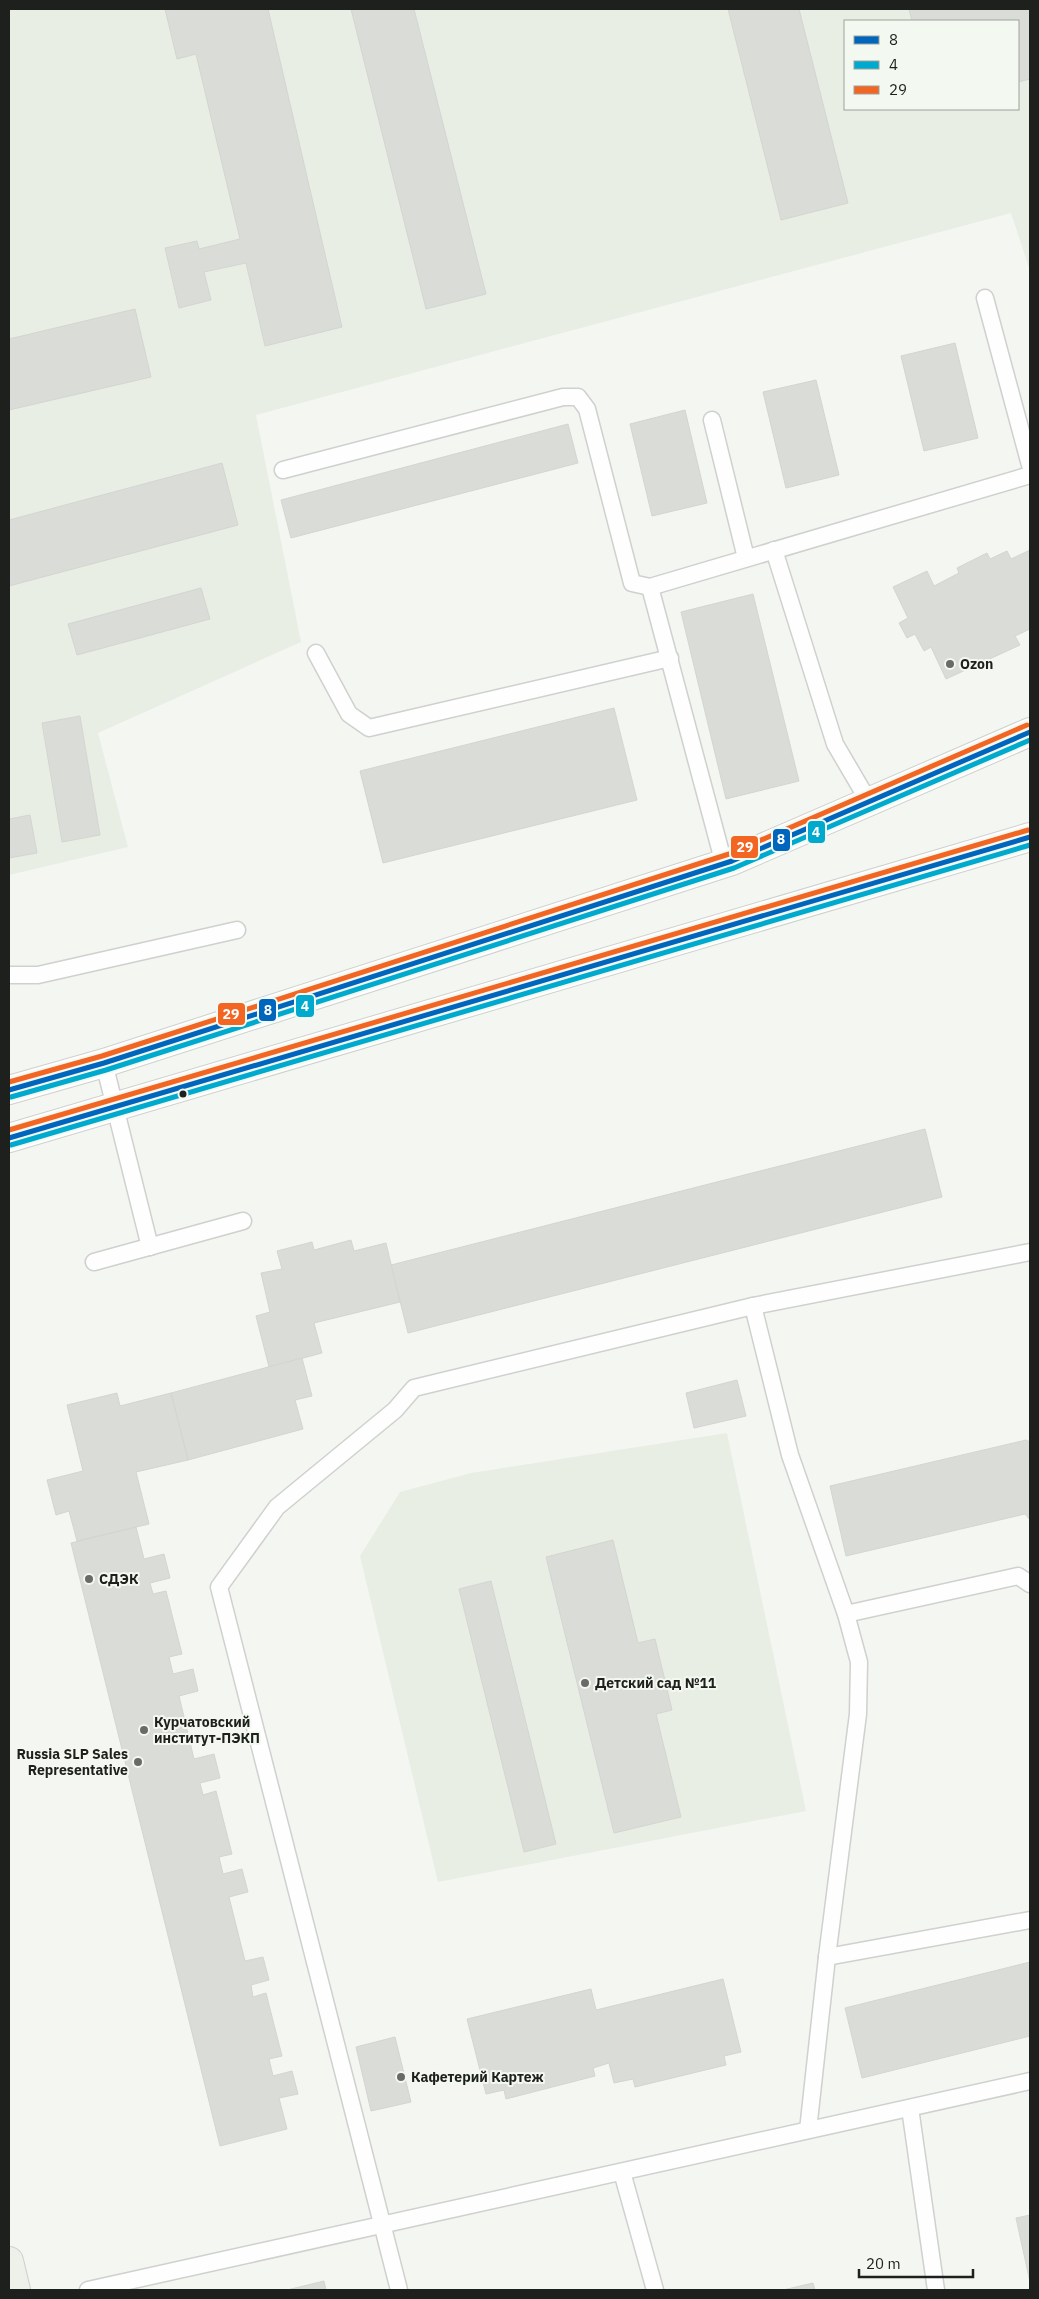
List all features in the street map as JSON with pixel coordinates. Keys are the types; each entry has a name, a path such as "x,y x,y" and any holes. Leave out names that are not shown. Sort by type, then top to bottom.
{"main road":[{"path":"9,2261 16,2290"}],"street":[{"path":"9,1090 104,1063 724,864 1030,732"},
{"path":"9,1138 1030,837"}],"lane":[{"path":"985,298 1030,465"},
{"path":"283,470 563,397 578,396 587,409 632,583 650,587 1030,475"},
{"path":"712,420 746,558"},
{"path":"774,550 835,744 869,802"},
{"path":"650,587 724,864"},
{"path":"316,653 349,714 369,728 670,658"},
{"path":"9,975 38,975 237,930"},
{"path":"104,1063 150,1247"},
{"path":"94,1262 244,1221"},
{"path":"400,2290 219,1587 277,1507 395,1410 414,1388 753,1306 1030,1252"},
{"path":"753,1306 790,1455 846,1614 859,1662 858,1714 827,1957 808,2130"},
{"path":"846,1614 1018,1576 1030,1584"},
{"path":"827,1957 1030,1920"},
{"path":"88,2290 1030,2081"},
{"path":"910,2108 936,2290"},
{"path":"622,2172 655,2290"}],"shaded area":[{"path":"9,9 1030,9 1030,271 1011,213 256,415 301,642 98,733 128,847 9,875"},
{"name":"Детский сад №11","path":"727,1433 806,1811 438,1882 360,1556 400,1492 471,1473"}],"building":[{"path":"165,9 268,9 342,327 265,346 246,263 204,272 211,300 179,308 165,248 197,241 199,249 240,239 196,54 177,59"},
{"path":"351,9 414,9 486,294 426,309"},
{"path":"728,9 799,9 848,203 781,220"},
{"path":"909,9 1030,9 1030,79 1019,82 1019,20 912,20"},
{"path":"135,309 151,377 9,410 9,339"},
{"path":"955,343 978,438 924,451 901,356"},
{"path":"816,380 839,475 786,488 763,392"},
{"path":"685,410 707,503 652,516 630,424"},
{"path":"568,424 578,463 291,538 281,500"},
{"path":"222,463 238,525 9,586 9,520"},
{"path":"1030,550 1030,629 1015,636 1020,645 946,679 931,647 924,651 915,634 907,638 899,623 908,618 893,587 927,571 934,586 959,573 957,568 987,553 990,559 1007,551 1011,559"},
{"path":"201,588 210,619 77,655 68,624"},
{"path":"753,594 799,781 726,799 681,612"},
{"path":"614,708 637,800 383,863 360,771"},
{"path":"80,716 100,835 62,842 42,723"},
{"path":"30,815 37,853 9,858 9,819"},
{"path":"925,1129 942,1197 408,1333 391,1265"},
{"path":"351,1240 354,1251 386,1243 400,1302 314,1323 322,1353 269,1367 256,1316 270,1312 261,1273 282,1269 277,1251 312,1242 314,1250"},
{"path":"302,1358 312,1396 295,1400 303,1429 188,1460 171,1393"},
{"path":"737,1380 746,1416 694,1428 686,1393"},
{"path":"117,1393 120,1406 171,1393 188,1460 136,1472 149,1524 77,1541 69,1511 56,1515 47,1480 83,1471 67,1405"},
{"path":"1026,1440 1030,1442 1030,1520 1025,1514 846,1556 830,1486"},
{"path":"136,1527 144,1559 164,1554 170,1578 150,1583 153,1594 166,1591 182,1654 169,1657 173,1674 193,1669 198,1691 179,1696 194,1759 214,1754 220,1778 200,1783 203,1795 216,1791 232,1854 219,1857 223,1874 242,1869 248,1892 229,1897 245,1961 263,1957 269,1980 251,1985 253,1997 266,1993 282,2056 269,2059 273,2076 292,2071 298,2094 279,2098 287,2129 220,2146 71,1543"},
{"path":"613,1540 638,1643 655,1639 672,1710 656,1714 681,1817 614,1833 546,1557"},
{"path":"491,1581 556,1844 524,1852 459,1589"},
{"path":"1030,1962 1030,2036 862,2078 845,2008"},
{"path":"723,1979 741,2052 724,2056 726,2065 635,2087 633,2079 614,2083 609,2063 593,2068 595,2076 506,2099 504,2090 486,2094 467,2019 591,1989 596,2010"},
{"path":"395,2037 411,2102 371,2111 356,2047"},
{"path":"1030,2215 1030,2282 1016,2218"},
{"path":"324,2281 326,2290 287,2290"},
{"path":"813,2283 815,2290 783,2290"}],"transit line":[{"name":"29","path":"9,1082 102,1056 729,854 1027,725"},
{"name":"8","path":"9,1090 104,1063 732,861 1030,732"},
{"name":"4","path":"11,1097 106,1070 734,868 1030,740"},
{"name":"29","path":"9,1130 1028,830"},
{"name":"8","path":"9,1138 1030,837"},
{"name":"4","path":"11,1145 1030,845"}],"place":[{"name":"Ozon","path":"950,664"},
{"name":"СДЭК","path":"89,1579"},
{"name":"Детский сад №11","path":"585,1683"},
{"name":"Курчатовский институт-ПЭКП","path":"144,1730"},
{"name":"Russia SLP Sales Representative","path":"138,1762"},
{"name":"Кафетерий Картеж","path":"401,2077"}]}
